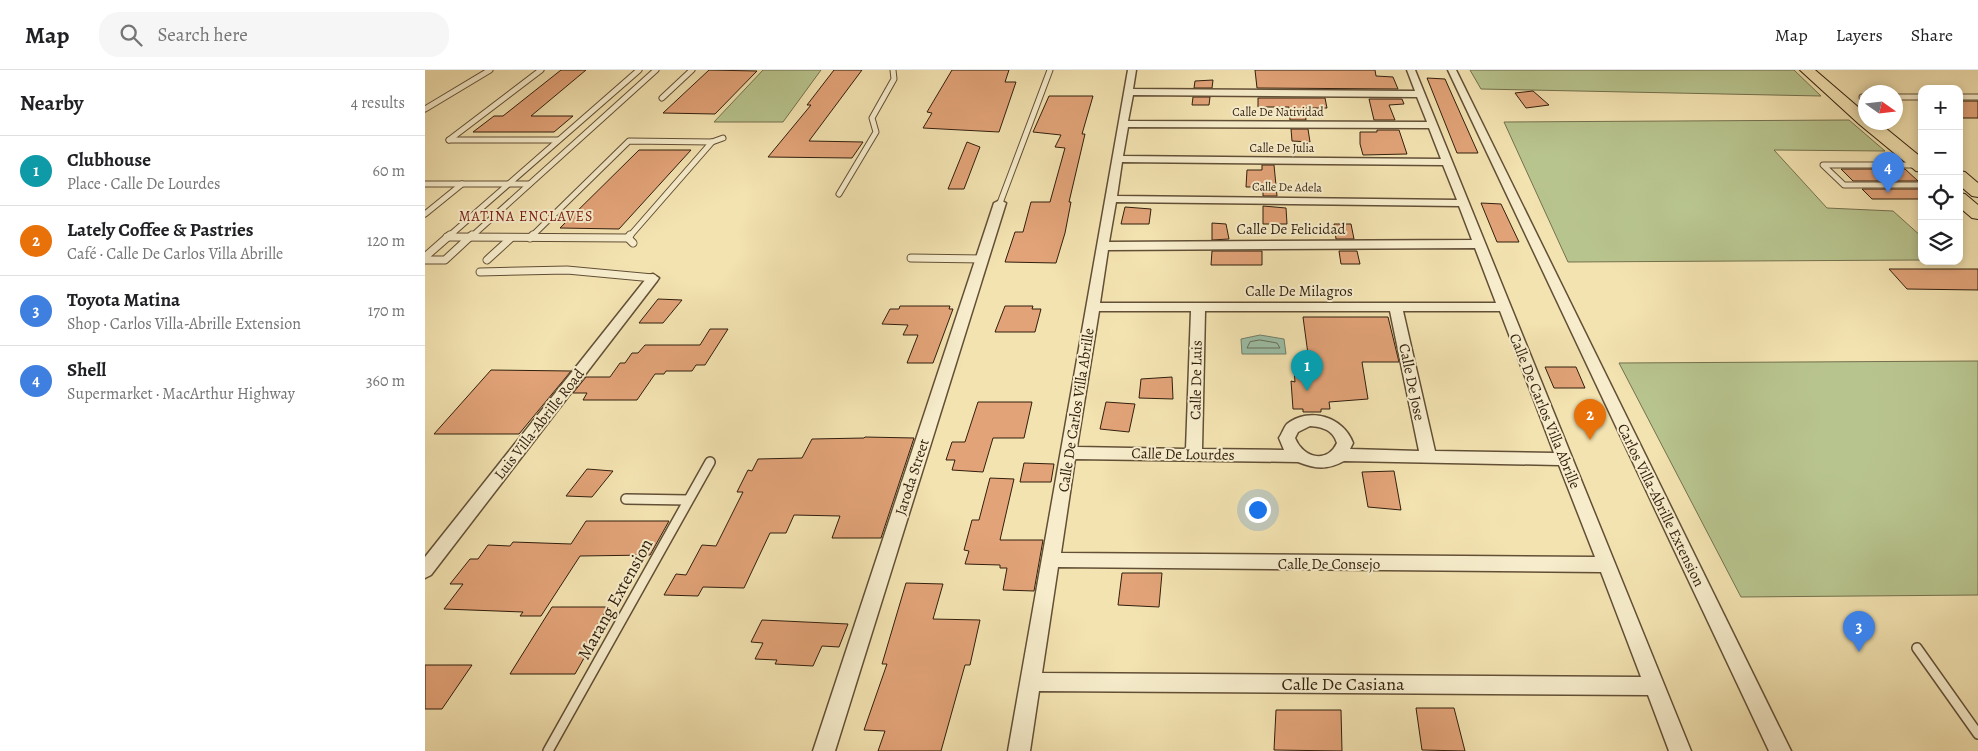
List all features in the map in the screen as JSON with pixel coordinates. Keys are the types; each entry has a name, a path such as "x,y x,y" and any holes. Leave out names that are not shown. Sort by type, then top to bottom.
{"main road":[{"path":"1807,70 1858,114"},
{"path":"1849,86 1858,93"},
{"path":"1877,130 1918,164"},
{"path":"1963,180 1978,193"},
{"path":"1963,194 1978,193"},
{"path":"1963,201 1978,214"}],"street":[{"name":"Calle De Carlos Villa Abrille","path":"1019,751 1132,70"},
{"name":"Calle De Carlos Villa Abrille","path":"1411,70 1680,751"},
{"name":"Carlos Villa-Abrille Extension","path":"1452,70 1779,751"},
{"path":"1128,92 1420,94"},
{"name":"Calle De Natividad","path":"1123,124 1433,125"},
{"name":"Calle De Julia","path":"1117,160 1447,162"},
{"name":"Calle De Adela","path":"1111,199 1463,203"},
{"name":"Jaroda Street","path":"824,751 1000,203"},
{"name":"Calle De Felicidad","path":"1103,246 1480,244"},
{"name":"Luis Villa-Abrille Road","path":"425,570 653,278"},
{"name":"Calle De Milagros","path":"1093,307 1504,307"},
{"name":"Calle De Luis","path":"1194,454 1198,307"},
{"name":"Calle De Jose","path":"1396,307 1428,457"},
{"path":"1340,455 1345,443 1339,431 1325,422 1308,421 1294,427 1290,432 1288,444 1297,456 1305,460 1321,462 1332,460 1340,455 1565,459"},
{"name":"Calle De Lourdes","path":"1069,453 1297,456"},
{"name":"Calle De Consejo","path":"1051,560 1606,565"},
{"name":"Calle De Casiana","path":"1031,682 1655,686"}],"lane":[{"path":"425,108 490,70"},
{"path":"541,70 449,140 559,140"},
{"path":"425,258 639,70"},
{"path":"425,258 445,260 656,70"},
{"path":"662,98 692,70"},
{"path":"839,194 873,140 876,132 872,118 894,79 893,70"},
{"path":"1000,203 1050,70"},
{"path":"1903,97 1918,96"},
{"path":"1963,97 1978,97"},
{"path":"577,124 595,124"},
{"path":"530,238 627,139 712,142 723,138"},
{"path":"628,238 712,142"},
{"path":"1918,166 1823,165 1844,185 1918,185"},
{"path":"425,184 529,184"},
{"path":"425,214 462,184"},
{"path":"447,237 628,238 633,243"},
{"path":"487,260 511,238"},
{"path":"911,258 983,259"},
{"path":"480,272 587,271 653,278"},
{"name":"Marang Extension","path":"548,751 710,462"},
{"path":"626,499 688,500"},
{"path":"1917,648 1978,734"}],"shaded area":[{"path":"763,70 821,70 783,122 714,122"},
{"path":"1470,70 1794,70 1821,96 1481,89"},
{"path":"1849,120 1858,128 1858,130 1861,130 1885,151 1774,150 1827,208 1893,211 1918,233 1918,260 1568,262 1504,122"},
{"path":"1978,361 1978,595 1741,597 1619,363"}],"water":[{"path":"1260,335 1284,339 1286,354 1242,354 1241,339"}],"building":[{"path":"561,70 586,70 531,116 573,116 554,132 473,132 494,116 503,116"},
{"path":"709,70 757,71 715,114 663,113"},
{"path":"834,70 862,70 809,141 863,142 852,158 768,157 811,105 807,105"},
{"path":"952,70 1009,70 1005,82 1016,82 999,132 923,128 932,113 927,112"},
{"path":"1255,70 1375,70 1376,76 1393,77 1398,89 1257,88"},
{"path":"1427,78 1445,79 1478,153 1457,153"},
{"path":"1213,80 1212,88 1194,88 1195,81"},
{"path":"1533,91 1549,105 1526,108 1515,93"},
{"path":"1049,96 1093,96 1082,134 1085,134 1069,202 1071,202 1065,233 1056,263 1005,262 1015,232 1023,232 1031,202 1050,202 1065,148 1055,147 1061,135 1033,132"},
{"path":"1193,97 1210,97 1209,105 1192,105"},
{"path":"1258,98 1325,98 1327,108 1305,108 1306,120 1290,120 1289,107 1258,107"},
{"path":"1369,99 1402,99 1404,104 1389,105 1395,120 1374,120"},
{"path":"1963,101 1978,101 1978,118 1963,118"},
{"path":"1291,129 1308,129 1310,142 1292,141"},
{"path":"1377,130 1399,130 1407,154 1363,155 1360,144 1360,132 1377,132"},
{"path":"967,142 980,147 964,189 948,189"},
{"path":"639,150 691,150 619,229 560,228"},
{"path":"1262,165 1274,165 1277,196 1263,196 1263,187 1246,187 1247,170 1262,170"},
{"path":"1841,169 1905,169 1918,181 1853,181"},
{"path":"1862,189 1918,189 1918,199 1872,199"},
{"path":"1481,203 1501,204 1519,242 1497,242"},
{"path":"1263,206 1286,208 1287,224 1263,224"},
{"path":"1125,207 1151,209 1149,224 1121,224"},
{"path":"1212,223 1226,224 1229,239 1212,240"},
{"path":"1334,224 1351,224 1354,239 1336,239"},
{"path":"1212,251 1262,251 1262,265 1211,265"},
{"path":"1339,251 1357,251 1360,264 1341,264"},
{"path":"1889,269 1978,269 1978,290 1907,289"},
{"path":"658,299 682,300 663,323 639,323"},
{"path":"900,306 950,306 949,309 953,309 933,363 907,363 918,335 903,335 908,325 882,324 890,309 899,309"},
{"path":"1005,306 1033,306 1032,309 1041,309 1035,332 995,332"},
{"path":"1303,317 1388,317 1399,362 1362,362 1368,399 1329,402 1330,409 1321,409 1321,412 1303,412 1303,409 1293,409 1291,381 1295,382 1294,369 1310,369"},
{"path":"710,329 728,329 705,365 696,365 692,371 666,371 664,374 655,374 637,400 583,400 587,393 573,393 586,377 610,377 620,363 625,363 632,353 638,353 645,345 700,345"},
{"path":"1545,367 1576,367 1585,388 1554,388"},
{"path":"491,370 571,371 519,434 434,434"},
{"path":"1172,377 1173,399 1139,398 1141,379"},
{"path":"978,402 1032,402 1024,438 993,438 983,472 952,470 955,460 946,460 952,442 965,442"},
{"path":"1106,402 1135,404 1129,432 1100,429"},
{"path":"914,438 881,538 832,538 840,516 794,515 786,533 770,533 744,588 703,587 698,596 664,595 676,574 686,575 702,545 716,546 743,492 737,492 748,470 752,471 758,459 802,458 812,439"},
{"path":"1024,463 1054,464 1051,482 1020,482"},
{"path":"587,469 613,471 592,497 566,496"},
{"path":"1394,471 1401,510 1368,507 1362,472"},
{"path":"990,478 1014,479 1000,540 1043,540 1034,591 1003,590 1007,568 1000,568 1000,565 965,564 969,551 964,550 972,520 979,520"},
{"path":"586,521 669,521 650,555 580,556 541,616 520,616 523,612 444,609 463,584 450,584 470,559 478,559 488,545 510,546 513,542 571,544"},
{"path":"1122,573 1162,573 1159,607 1118,605"},
{"path":"906,583 943,584 933,619 980,620 970,665 965,665 941,751 878,751 885,731 864,730 887,664 882,664"},
{"path":"552,607 608,607 591,636 596,637 575,674 510,674"},
{"path":"762,620 848,624 839,647 822,646 813,666 775,664 777,660 755,659 763,643 751,642"},
{"path":"425,665 472,665 442,709 425,709"},
{"path":"1416,708 1454,708 1465,751 1422,750"},
{"path":"1276,710 1341,710 1342,751 1274,750"}],"place":[{"name":"Shell","path":"1888,193"},
{"name":"Clubhouse","path":"1307,391"},
{"name":"Lately Coffee & Pastries","path":"1590,440"},
{"name":"Toyota Matina","path":"1859,652"}],"district":[{"name":"MATINA ENCLAVES","path":"526,216"}]}
